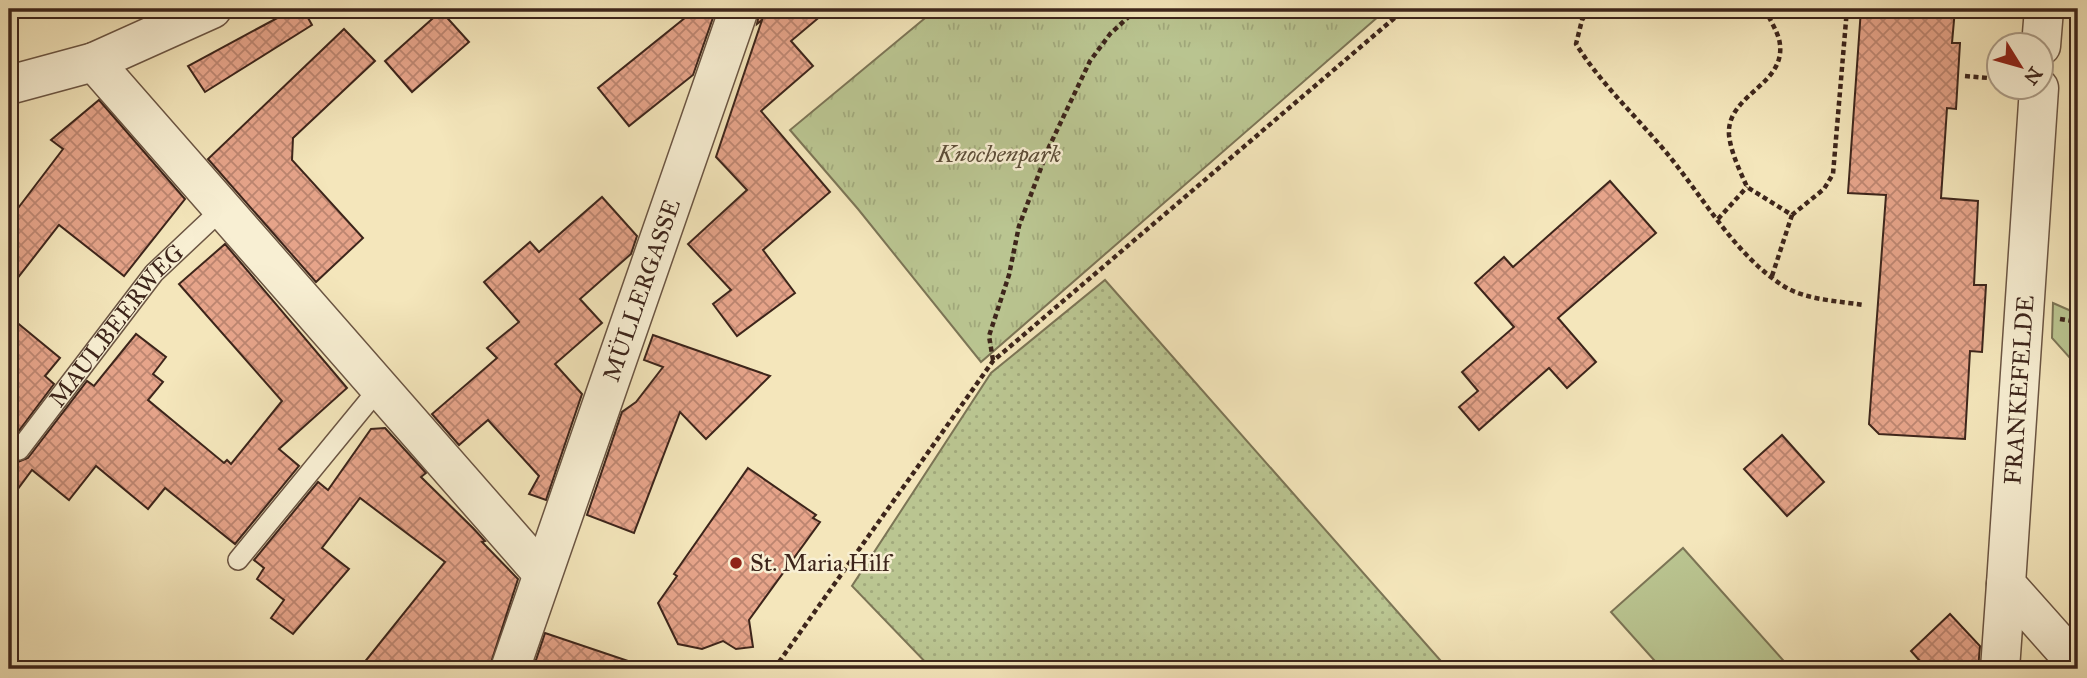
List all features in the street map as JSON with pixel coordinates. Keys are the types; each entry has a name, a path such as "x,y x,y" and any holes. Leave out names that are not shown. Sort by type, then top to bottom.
{"street":[{"path":"9,85 94,62 212,9"},
{"name":"MÜLLERGASSE","path":"510,669 739,9"},
{"path":"2043,32 2044,9"},
{"path":"94,62 542,573"},
{"name":"FRANKEFELDE","path":"2000,669 2038,102"},
{"path":"2006,583 2078,665"}],"lane":[{"name":"MAULBEERWEG","path":"19,450 153,274 222,209"},
{"path":"237,560 380,387"}],"path":[{"path":"993,361 989,335 1009,275 1019,226 1049,147 1090,61 1110,34 1138,9"},
{"path":"774,669 993,361 1405,9"},
{"path":"1589,9 1582,20 1576,44 1592,69 1664,150 1752,259 1787,288 1816,297 1863,305"},
{"path":"1765,9 1779,40 1778,60 1773,75 1737,106 1729,133 1747,187 1792,215"},
{"path":"1772,276 1792,215 1824,189 1833,174 1847,9"},
{"path":"1965,76 1986,78"},
{"path":"1718,219 1747,187"}],"green space":[{"name":"Knochenpark","path":"936,9 1387,9 981,362 858,209 790,130"},
{"path":"1105,280 1448,669 932,669 852,586 991,373"},
{"path":"2053,303 2078,314 2078,367 2052,338"},
{"path":"1683,548 1791,669 1662,669 1611,612"}],"building":[{"path":"294,9 303,9 312,25 205,92 188,66"},
{"path":"696,9 716,9 693,75 629,126 598,88"},
{"path":"760,9 829,9 791,41 813,66 761,111 830,192 763,250 795,293 737,336 713,304 731,290 688,244 747,190 716,157 762,20 757,24"},
{"path":"1861,9 1955,9 1952,43 1960,43 1956,109 1947,108 1941,198 1978,201 1974,285 1986,285 1982,352 1970,351 1965,439 1879,434 1869,424 1886,195 1848,193"},
{"path":"441,11 469,42 412,92 385,61"},
{"path":"344,29 375,61 293,138 292,160 363,238 316,282 208,159"},
{"path":"99,100 185,199 124,276 59,225 9,289 9,220 63,149 51,140"},
{"path":"1610,181 1656,233 1558,318 1596,362 1567,388 1549,368 1479,430 1459,407 1478,391 1462,372 1514,327 1475,283 1504,257 1513,267"},
{"path":"602,197 637,236 631,254 580,299 602,323 555,364 582,394 546,500 529,494 539,476 488,420 459,445 432,414 497,358 487,348 519,322 484,282 530,242 539,252"},
{"path":"225,244 347,388 279,449 299,466 235,544 165,488 148,509 96,466 69,500 32,470 9,501 9,456 18,462 28,458 87,381 94,386 136,334 166,357 153,374 163,382 148,400 224,463 227,460 231,464 282,401 179,284"},
{"path":"9,316 60,358 45,376 54,384 9,444"},
{"path":"653,335 770,376 706,439 680,412 634,533 587,515 622,412 636,402 663,367 644,360"},
{"path":"385,428 426,473 421,477 473,528 485,541 482,542 518,579 489,669 359,669 445,562 360,498 322,548 349,569 293,634 271,618 284,600 257,579 264,568 254,560 318,482 328,490 371,429"},
{"path":"1782,435 1824,482 1787,516 1744,469"},
{"name":"St. Maria Hilf","path":"748,468 816,515 813,518 820,522 749,620 753,647 736,649 723,641 702,649 678,644 658,603 677,576 674,574"},
{"path":"1950,614 1980,646 1978,669 1927,669 1911,651"},
{"path":"545,633 637,664 637,669 533,669"}],"place":[{"name":"St. Maria Hilf","path":"736,563"}]}
